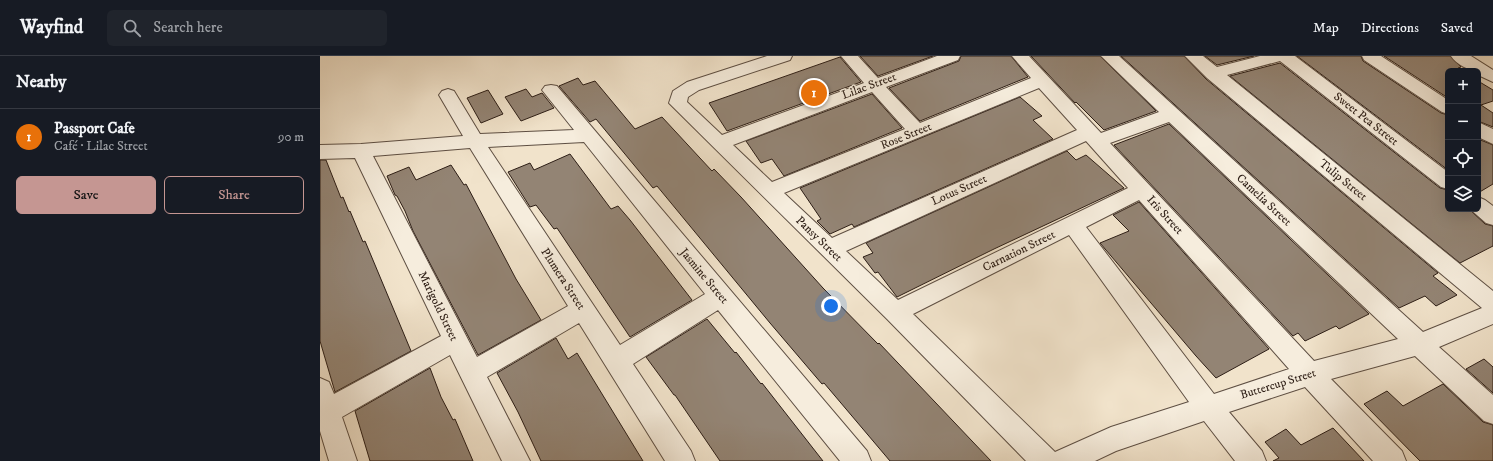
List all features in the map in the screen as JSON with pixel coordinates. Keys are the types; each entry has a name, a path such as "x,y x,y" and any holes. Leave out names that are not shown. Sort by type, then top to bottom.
{"street":[{"name":"Pansy Street","path":"784,56 693,86 679,94 678,103 895,312 1045,461"},
{"path":"849,56 917,132"},
{"name":"Lilac Street","path":"719,143 952,56"},
{"name":"Iris Street","path":"1020,56 1309,374 1392,461"},
{"name":"Camelia Street","path":"1109,56 1493,412"},
{"name":"Tulip Street","path":"1193,56 1493,304"},
{"path":"1213,74 1279,56"},
{"name":"Sweet Pea Street","path":"1284,56 1445,180"},
{"path":"1370,56 1445,106"},
{"path":"1459,56 1493,77"},
{"name":"Rose Street","path":"769,191 1042,80"},
{"name":"Jasmine Street","path":"551,90 857,461"},
{"name":"Plumera Street","path":"448,95 475,141 681,461"},
{"name":"Lotus Street","path":"829,249 1093,136 1172,114"},
{"path":"1481,130 1493,138"},
{"path":"320,152 361,151 475,141 588,136"},
{"name":"Marigold Street","path":"361,151 516,461"},
{"name":"Carnation Street","path":"895,312 1142,190"},
{"path":"1481,207 1493,217"},
{"path":"1073,225 1208,406 1252,461"},
{"path":"616,361 722,296"},
{"path":"471,373 583,309"},
{"name":"Buttercup Street","path":"1065,461 1111,440 1208,406 1309,374 1419,344 1493,314"},
{"path":"343,461 323,401 455,340"}],"building":[{"path":"860,56 933,56 878,76"},
{"path":"961,56 1011,56 1028,77 920,121 889,88 959,61"},
{"path":"1031,56 1100,56 1156,111 1104,130 1076,102 1075,103"},
{"path":"1121,56 1184,56 1206,79 1438,273 1433,276 1457,295 1436,306 1425,296 1399,308"},
{"path":"1205,56 1254,56 1217,65"},
{"path":"1297,56 1361,56 1363,61 1441,113 1445,114 1445,168"},
{"path":"1384,56 1450,56 1461,67 1445,68 1445,96"},
{"path":"840,57 861,82 727,131 709,103"},
{"path":"1280,63 1440,188 1445,189 1445,212 1472,212 1485,224 1493,226 1493,246 1460,263 1230,76"},
{"path":"578,78 583,85 595,81 635,129 662,117 712,171 714,169 741,197 823,288 878,344 879,343 991,461 890,461 824,383 822,384 770,323 657,186 653,188 596,119 590,122 559,86"},
{"path":"1481,83 1493,90 1493,101 1481,105"},
{"path":"526,89 532,97 542,93 554,108 521,121 505,97"},
{"path":"488,90 503,114 481,123 467,98"},
{"path":"872,94 902,128 784,176 772,159 761,163 746,141"},
{"path":"1020,97 1042,116 1033,120 1053,139 854,227 852,224 830,234 817,221 821,219 800,188"},
{"path":"1481,105 1493,113 1493,127 1481,122"},
{"path":"1169,124 1369,314 1339,329 1336,326 1305,341 1298,333 1293,336 1114,145"},
{"path":"1481,140 1493,145 1493,184 1481,191"},
{"path":"1067,151 1076,160 1086,155 1124,188 994,249 897,297 878,272 875,273 863,257 873,253 866,243"},
{"path":"570,154 611,209 618,206 692,300 630,337 557,228 554,229 536,205 530,207 508,172 530,163 534,170"},
{"path":"320,160 326,160 341,198 343,197 349,212 350,211 363,242 365,241 411,351 335,392 320,341"},
{"path":"451,165 464,185 466,184 516,279 541,320 478,355 413,231 405,211 395,195 387,176 409,167 416,180"},
{"path":"1139,202 1269,349 1216,378 1196,356 1100,243 1129,231 1113,215"},
{"path":"707,319 735,353 736,352 761,384 762,383 823,461 720,461 675,395 646,357"},
{"path":"556,338 568,359 577,353 643,461 541,461 518,412 497,373"},
{"path":"1484,359 1493,367 1493,393 1466,369"},
{"path":"430,368 441,397 453,420 455,419 473,461 370,461 355,411"},
{"path":"1443,384 1483,422 1493,425 1493,461 1420,461 1364,404 1387,391 1403,406"},
{"path":"1333,428 1364,461 1273,461 1279,458 1265,442 1286,429 1301,445"}],"place":[{"name":"Passport Cafe","path":"814,93"}]}
